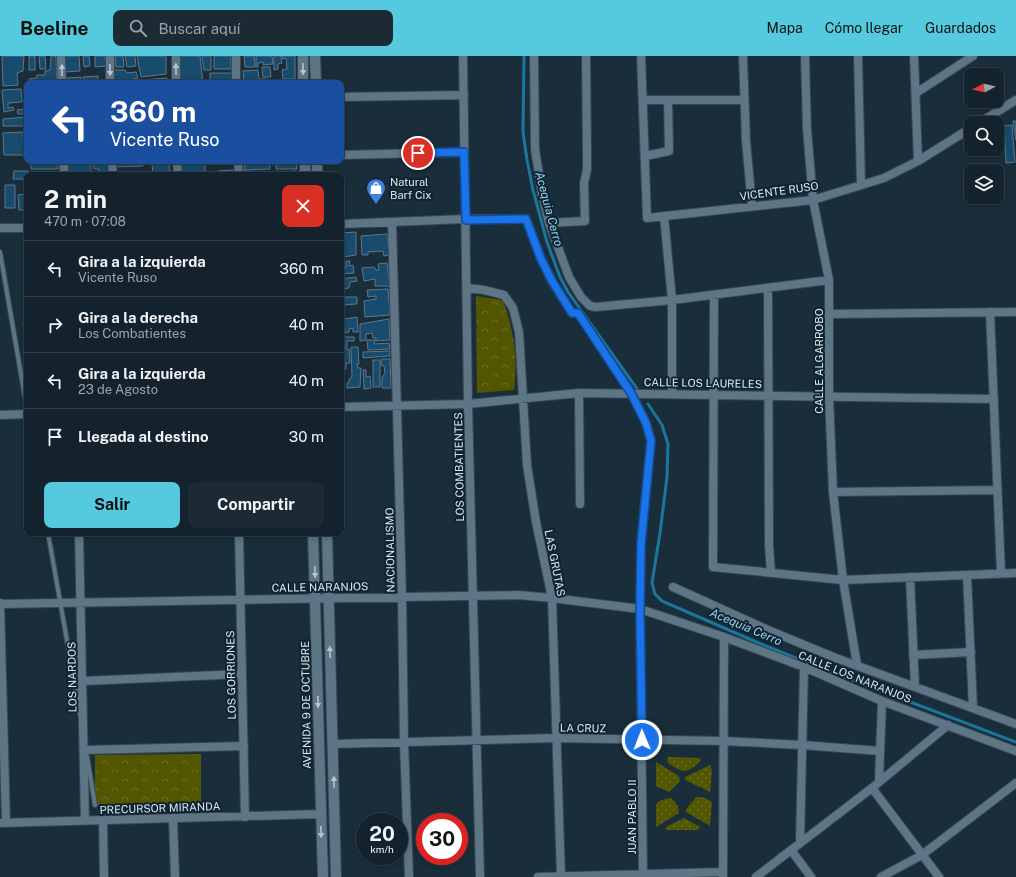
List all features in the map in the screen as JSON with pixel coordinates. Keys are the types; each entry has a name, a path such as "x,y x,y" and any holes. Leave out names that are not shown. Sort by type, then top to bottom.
{"street":[{"path":"61,56 62,80"},
{"path":"110,56 110,80"},
{"path":"176,56 176,80"},
{"path":"236,56 236,80"},
{"path":"303,56 303,80"},
{"path":"316,56 316,80"},
{"name":"LOS COMBATIENTES","path":"463,56 468,404 480,877"},
{"path":"534,56 535,149 548,223 569,277 581,296 590,306 672,300 829,280"},
{"path":"548,223 585,221 584,183 587,170 586,56"},
{"path":"641,56 645,156 669,151 668,100"},
{"path":"743,56 746,142 752,206"},
{"name":"CALLE ALGARROBO","path":"805,56 807,129 813,200 829,280 829,396 833,492 843,580 857,665"},
{"path":"858,56 861,185"},
{"path":"914,56 918,161"},
{"path":"916,93 973,56"},
{"path":"344,97 464,95"},
{"path":"643,100 744,100"},
{"path":"990,116 1016,100"},
{"name":"VICENTE RUSO","path":"645,156 647,218 813,200 884,178 918,161 964,132"},
{"path":"344,155 464,152"},
{"path":"664,216 672,300 672,394"},
{"name":"JUAN PABLO II","path":"466,220 526,219 541,259 552,281 572,313 578,313 634,393 646,423 651,441 641,544 640,610 643,876"},
{"path":"344,224 466,220"},
{"name":"NACIONALISMO","path":"392,222 402,597 404,742 409,877"},
{"path":"0,228 24,228"},
{"name":"LAS GRUTAS","path":"466,288 484,290 504,295 513,308 519,332 527,465 536,522 552,598 561,877"},
{"path":"768,288 769,538 771,573"},
{"path":"714,294 714,567 843,580 1016,573"},
{"path":"990,312 1001,573"},
{"path":"830,314 1016,312"},
{"path":"579,393 580,504"},
{"name":"CALLE LOS LAURELES","path":"344,407 468,404 579,393 994,399"},
{"path":"0,415 24,414"},
{"path":"833,492 997,490"},
{"name":"LOS NARDOS","path":"79,536 85,750 85,821"},
{"name":"LOS GORRIONES","path":"239,536 245,817"},
{"name":"AVENIDA 9 DE OCTUBRE","path":"314,536 323,877"},
{"path":"327,536 336,877"},
{"path":"967,575 973,708"},
{"path":"910,577 915,687"},
{"path":"673,587 768,630 1016,724"},
{"name":"CALLE NARANJOS","path":"0,604 518,595 640,610"},
{"path":"0,604 3,823"},
{"name":"CALLE LOS NARANJOS","path":"640,610 724,637 804,667 882,701 1016,751"},
{"path":"538,877 723,874 724,637"},
{"path":"913,655 971,652"},
{"path":"800,843 804,667"},
{"path":"83,681 242,674"},
{"path":"879,781 882,701"},
{"path":"756,877 872,788 948,725"},
{"name":"LA CRUZ","path":"333,744 556,738 724,741 880,751"},
{"path":"85,750 244,746"},
{"path":"882,877 922,855 1016,783"},
{"path":"872,788 939,877"},
{"name":"PRECURSOR MIRANDA","path":"3,823 321,814"},
{"path":"173,819 175,877"},
{"path":"103,821 104,877"},
{"path":"791,850 811,877"}],"lane":[{"path":"0,252 24,392"},
{"path":"49,536 95,805"}],"green space":[{"path":"476,296 503,300 510,323 514,345 516,366 514,390 477,393"},
{"path":"201,754 201,802 95,805 95,755"},
{"path":"668,757 700,758 701,760 692,768 685,771 668,763"},
{"path":"656,762 679,776 680,781 669,792 656,786"},
{"path":"710,765 712,771 710,792 685,780 685,777"},
{"path":"696,797 702,797 712,802 710,826 686,812 686,809"},
{"path":"671,798 678,806 679,813 656,827 656,804 661,800"},
{"path":"684,818 700,827 698,830 666,830 666,827"}],"building":[{"path":"2,56 24,56 23,71 17,73 18,85 3,86"},
{"path":"29,56 35,56 35,70 29,70"},
{"path":"39,56 45,56 46,69 40,69"},
{"path":"51,56 56,56 57,80 29,80 36,78 37,75 45,75 45,71 50,70"},
{"path":"65,56 79,56 80,71 65,72"},
{"path":"83,56 89,56 90,66 84,67"},
{"path":"95,56 105,56 106,66 95,67"},
{"path":"115,56 123,56 124,67 116,67"},
{"path":"125,56 135,56 136,66 127,67"},
{"path":"137,56 166,56 166,74 141,77"},
{"path":"177,56 200,56 203,80 177,80"},
{"path":"202,56 211,56 211,70 204,70"},
{"path":"214,56 231,56 231,69 214,69"},
{"path":"244,56 254,56 255,67 245,67"},
{"path":"256,56 272,56 273,64 263,65 263,62 258,63 258,67 256,67"},
{"path":"274,56 281,56 282,63 278,64 278,69 274,70"},
{"path":"282,56 295,56 295,79 283,79 282,70 287,69 286,58 283,59"},
{"path":"262,67 270,67 271,77 263,77"},
{"path":"114,70 125,70 127,73 136,72 138,78 133,80 114,80"},
{"path":"258,70 259,79 267,80 244,80 243,71"},
{"path":"210,73 232,73 232,80 210,80"},
{"path":"98,76 98,80 84,80 83,77"},
{"path":"81,77 81,80 66,80 66,78"},
{"path":"167,78 167,80 141,80"},
{"path":"21,89 22,102 8,103 8,108 13,107 14,110 4,112 2,90"},
{"path":"24,109 24,114 18,114 17,110"},
{"path":"24,117 24,126 3,126 3,119"},
{"path":"1013,121 1016,121 1016,140"},
{"path":"1012,125 1015,162 1006,163 1004,126"},
{"path":"23,132 24,155 4,155 3,133"},
{"path":"31,164 58,164 58,169 31,169"},
{"path":"68,164 91,164 91,172 69,172"},
{"path":"93,164 108,164 109,172 100,172 99,169 94,169"},
{"path":"115,164 143,164 143,166 115,167"},
{"path":"152,164 169,164 170,172 153,172"},
{"path":"181,164 205,164 205,171 180,172"},
{"path":"245,164 269,164 270,169 244,170"},
{"path":"296,164 297,169 276,169 276,165"},
{"path":"233,170 233,172 218,172"},
{"path":"14,171 28,171 24,172 24,179 13,179"},
{"path":"244,171 265,172 244,172"},
{"path":"5,185 15,185 15,208 5,208"},
{"path":"24,194 24,210 19,210 18,195"},
{"path":"356,232 356,255 344,257 344,233"},
{"path":"387,234 389,255 384,256 383,251 368,252 368,255 362,255 361,236"},
{"path":"346,261 350,261 349,266 353,265 354,273 344,274 344,268 346,268"},
{"path":"387,263 390,286 375,286 375,279 364,281 362,268 374,267 376,270 379,270 378,264"},
{"path":"356,277 357,281 350,282 349,288 344,289 344,279"},
{"path":"388,289 390,315 365,317 364,301 376,299 376,296 368,297 367,290"},
{"path":"344,297 357,297 357,304 344,305"},
{"path":"357,317 358,332 353,332 353,328 349,329 349,332 345,333 344,319"},
{"path":"389,319 390,340 376,341 376,338 373,338 372,333 366,334 366,340 360,341 360,324"},
{"path":"344,337 354,337 354,341 347,341 347,347 344,348"},
{"path":"367,340 375,340 374,344 389,343 390,349 368,350"},
{"path":"351,347 358,347 359,364 357,364 358,368 361,368 360,387 347,388 347,383 349,383 352,376"},
{"path":"344,349 349,349 350,363 346,363 346,369 344,369"},
{"path":"390,351 390,356 363,358 363,352"},
{"path":"381,359 390,359 391,388 382,388 382,378 385,373 384,366 381,365"},
{"path":"373,360 380,360 380,387 373,387"},
{"path":"363,370 366,370 366,377 370,376 371,388 364,389"}],"waterway":[{"name":"Acequia Cerro","path":"524,56 523,132 533,190 547,242 560,277 568,292 638,390"},
{"name":"Acequia Cerro","path":"648,404 662,425 668,444 667,477 652,583 655,594 662,601 818,667 1016,742"}],"place":[{"name":"Natural Barf Cix","path":"376,205"}],"route":[{"path":"418,153 464,152 466,220 526,219 541,259 552,281 572,313 578,313 631,393 646,423 651,441 641,544 640,610 642,740"}]}
